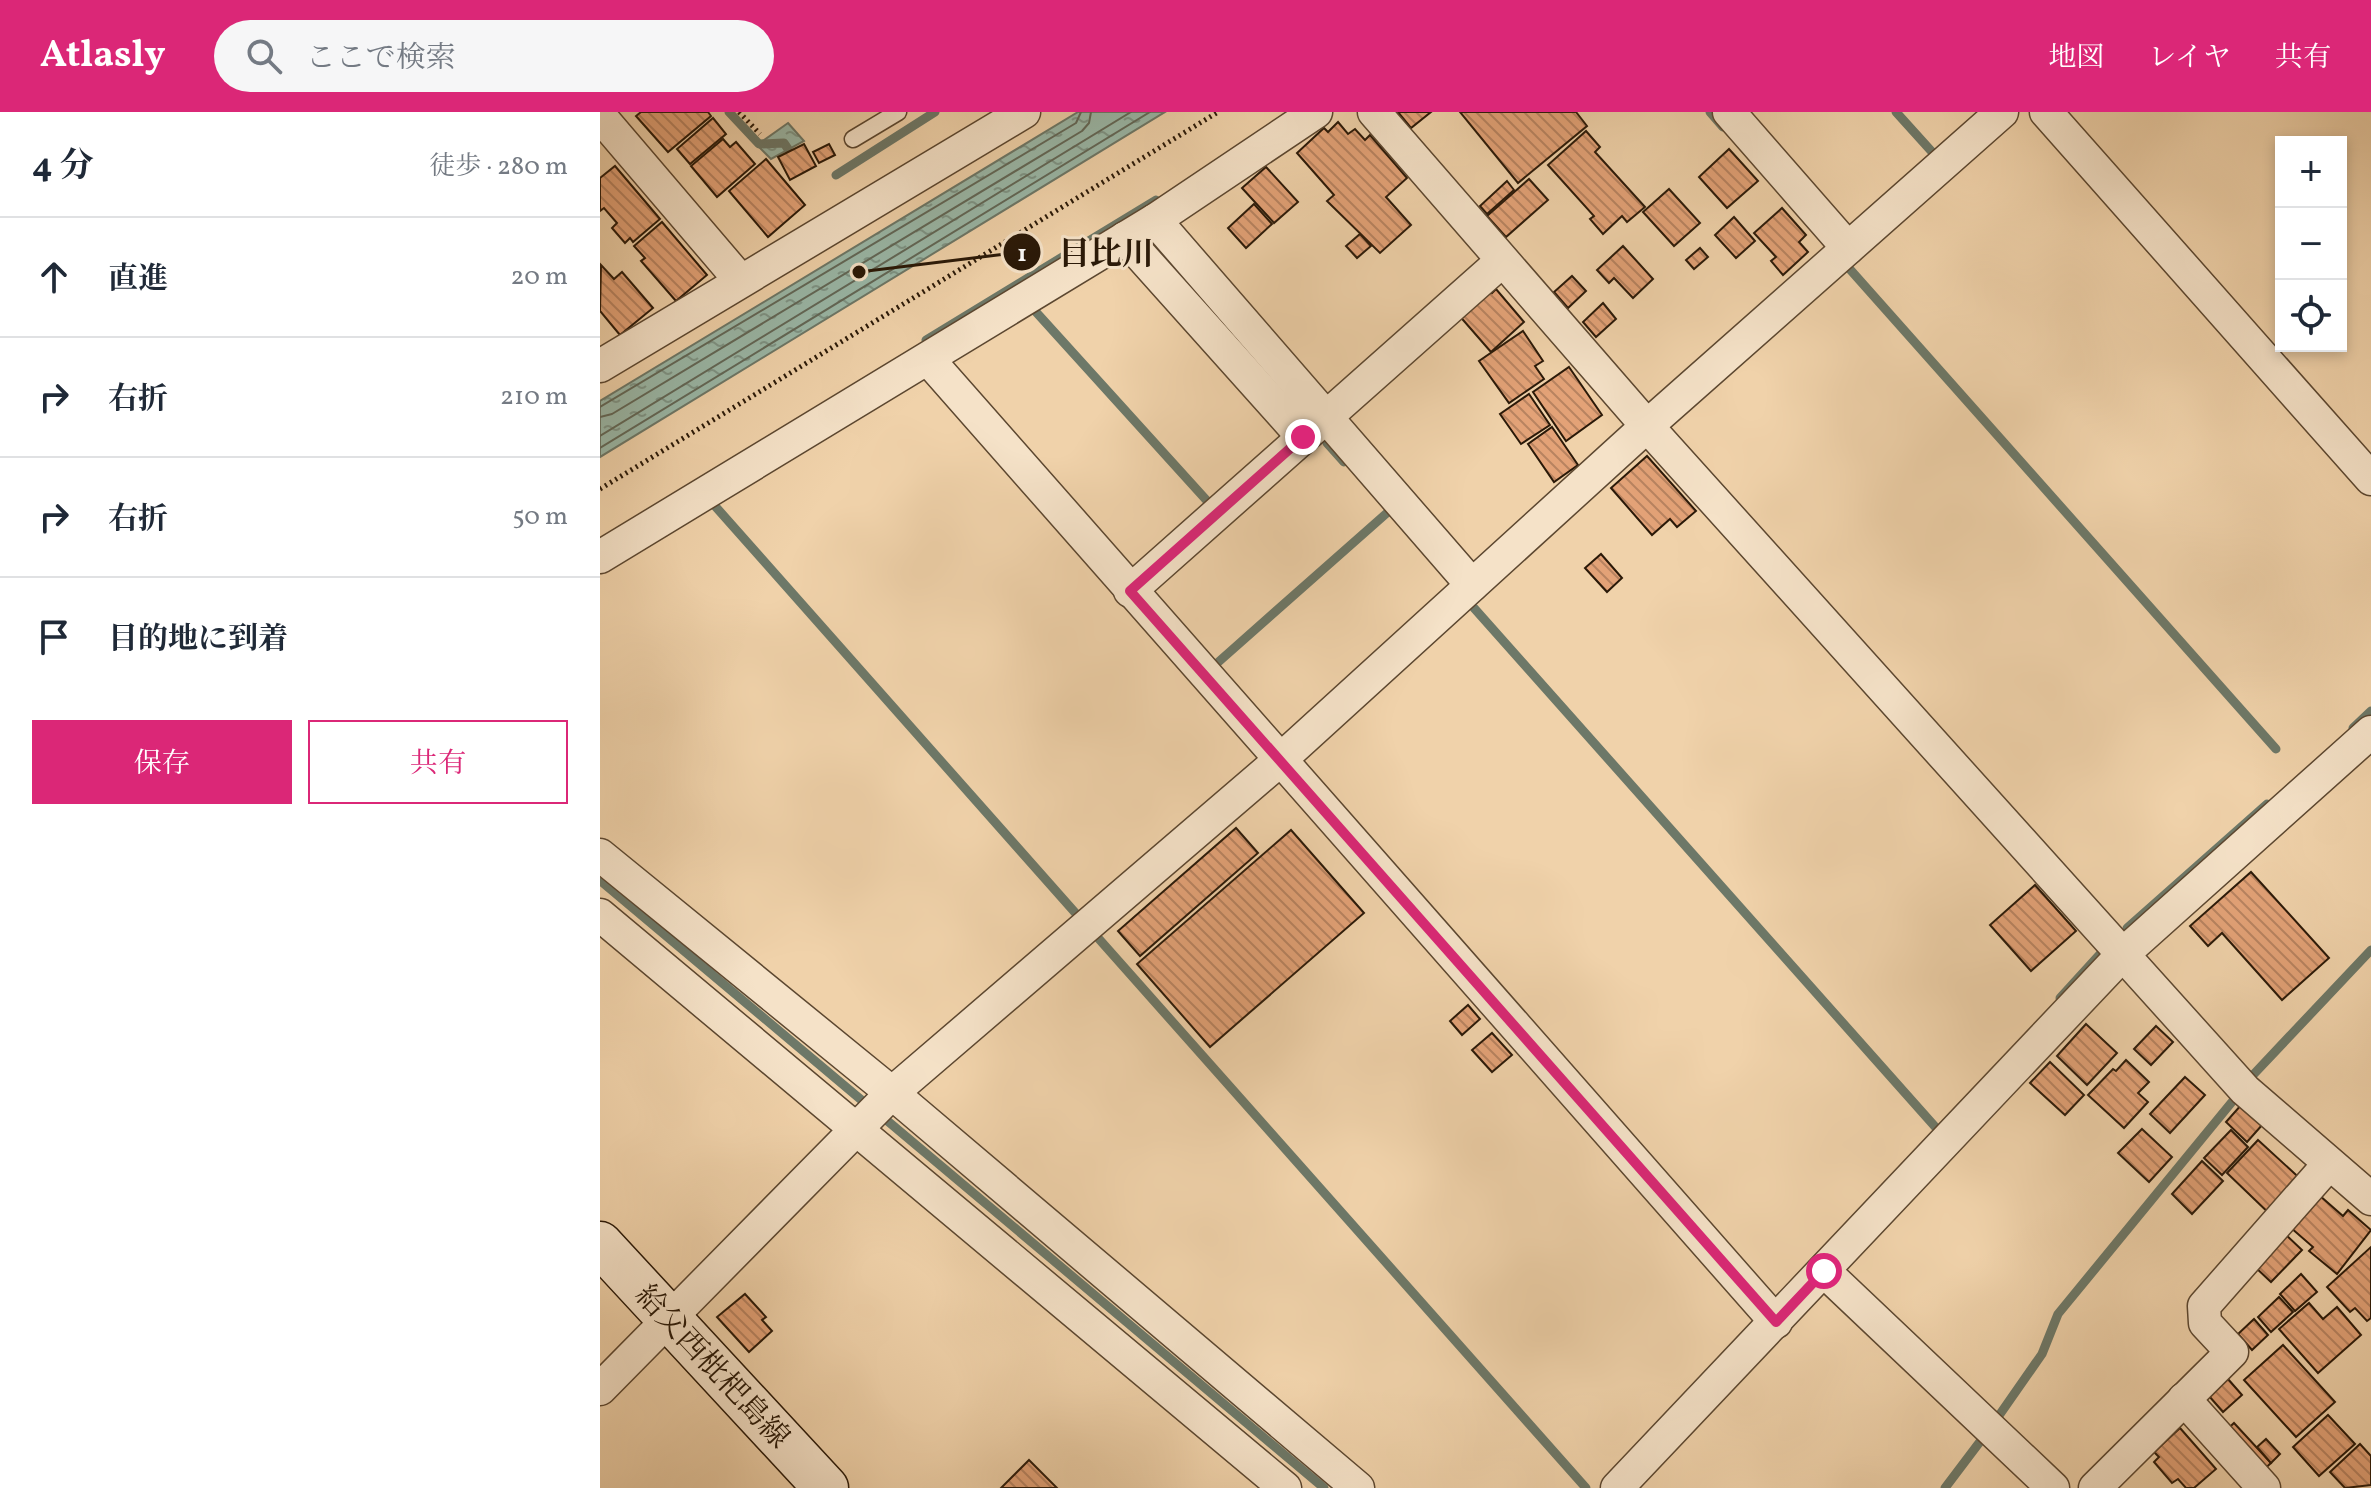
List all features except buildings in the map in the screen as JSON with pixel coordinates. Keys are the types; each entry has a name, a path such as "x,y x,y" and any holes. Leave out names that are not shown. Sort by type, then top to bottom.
{"main road":[{"name":"給父西枇杷島線","path":"600,1244 826,1488"}],"street":[{"path":"602,361 1024,112"},
{"path":"600,557 1155,220 1316,112"},
{"path":"1374,112 1647,426 2245,1090 2371,1199"},
{"path":"1729,112 1848,248"},
{"path":"600,1389 892,1093 1279,761 1647,426 2002,112"},
{"path":"2046,112 2371,479"},
{"path":"600,116 740,280"},
{"path":"1155,220 1314,427"},
{"path":"1125,238 1472,585"},
{"path":"1130,591 1502,261"},
{"path":"928,359 1776,1322"},
{"path":"1617,1488 2123,954 2365,749"},
{"path":"601,859 892,1093 1358,1488"},
{"path":"600,915 1285,1488"},
{"path":"2095,1488 2232,1352 2205,1323 2204,1306 2329,1164"},
{"path":"1824,1271 2053,1488"},
{"path":"2184,1399 2264,1488"}],"lane":[{"path":"853,139 898,112"}],"path":[{"path":"739,112 760,134"},
{"path":"600,489 1218,112"}],"water":[{"path":"1078,112 1165,112 600,457 600,401"},
{"path":"788,123 804,141 771,159 757,145"}],"waterway":[{"path":"729,112 759,144 784,143 788,149"},
{"path":"836,175 935,112"},
{"path":"1710,112 1723,127"},
{"path":"1896,112 1933,153"},
{"path":"926,340 1156,200"},
{"path":"1847,266 2276,749"},
{"path":"1036,312 1209,503"},
{"path":"1327,443 1344,462"},
{"path":"715,506 1079,917"},
{"path":"1215,665 1388,512"},
{"path":"1474,608 1938,1130"},
{"path":"2353,728 2371,711"},
{"path":"2127,928 2267,804"},
{"path":"602,882 865,1103"},
{"path":"1099,939 1586,1488"},
{"path":"2253,1075 2371,950"},
{"path":"2060,998 2101,953"},
{"path":"1998,1417 2042,1354 2058,1314 2236,1097"},
{"path":"884,1118 1324,1488"},
{"path":"1945,1488 1982,1439"}],"place":[{"name":"目比川","path":"859,272"}],"route":[{"path":"1303,437 1130,591 1776,1322 1824,1271"}]}
